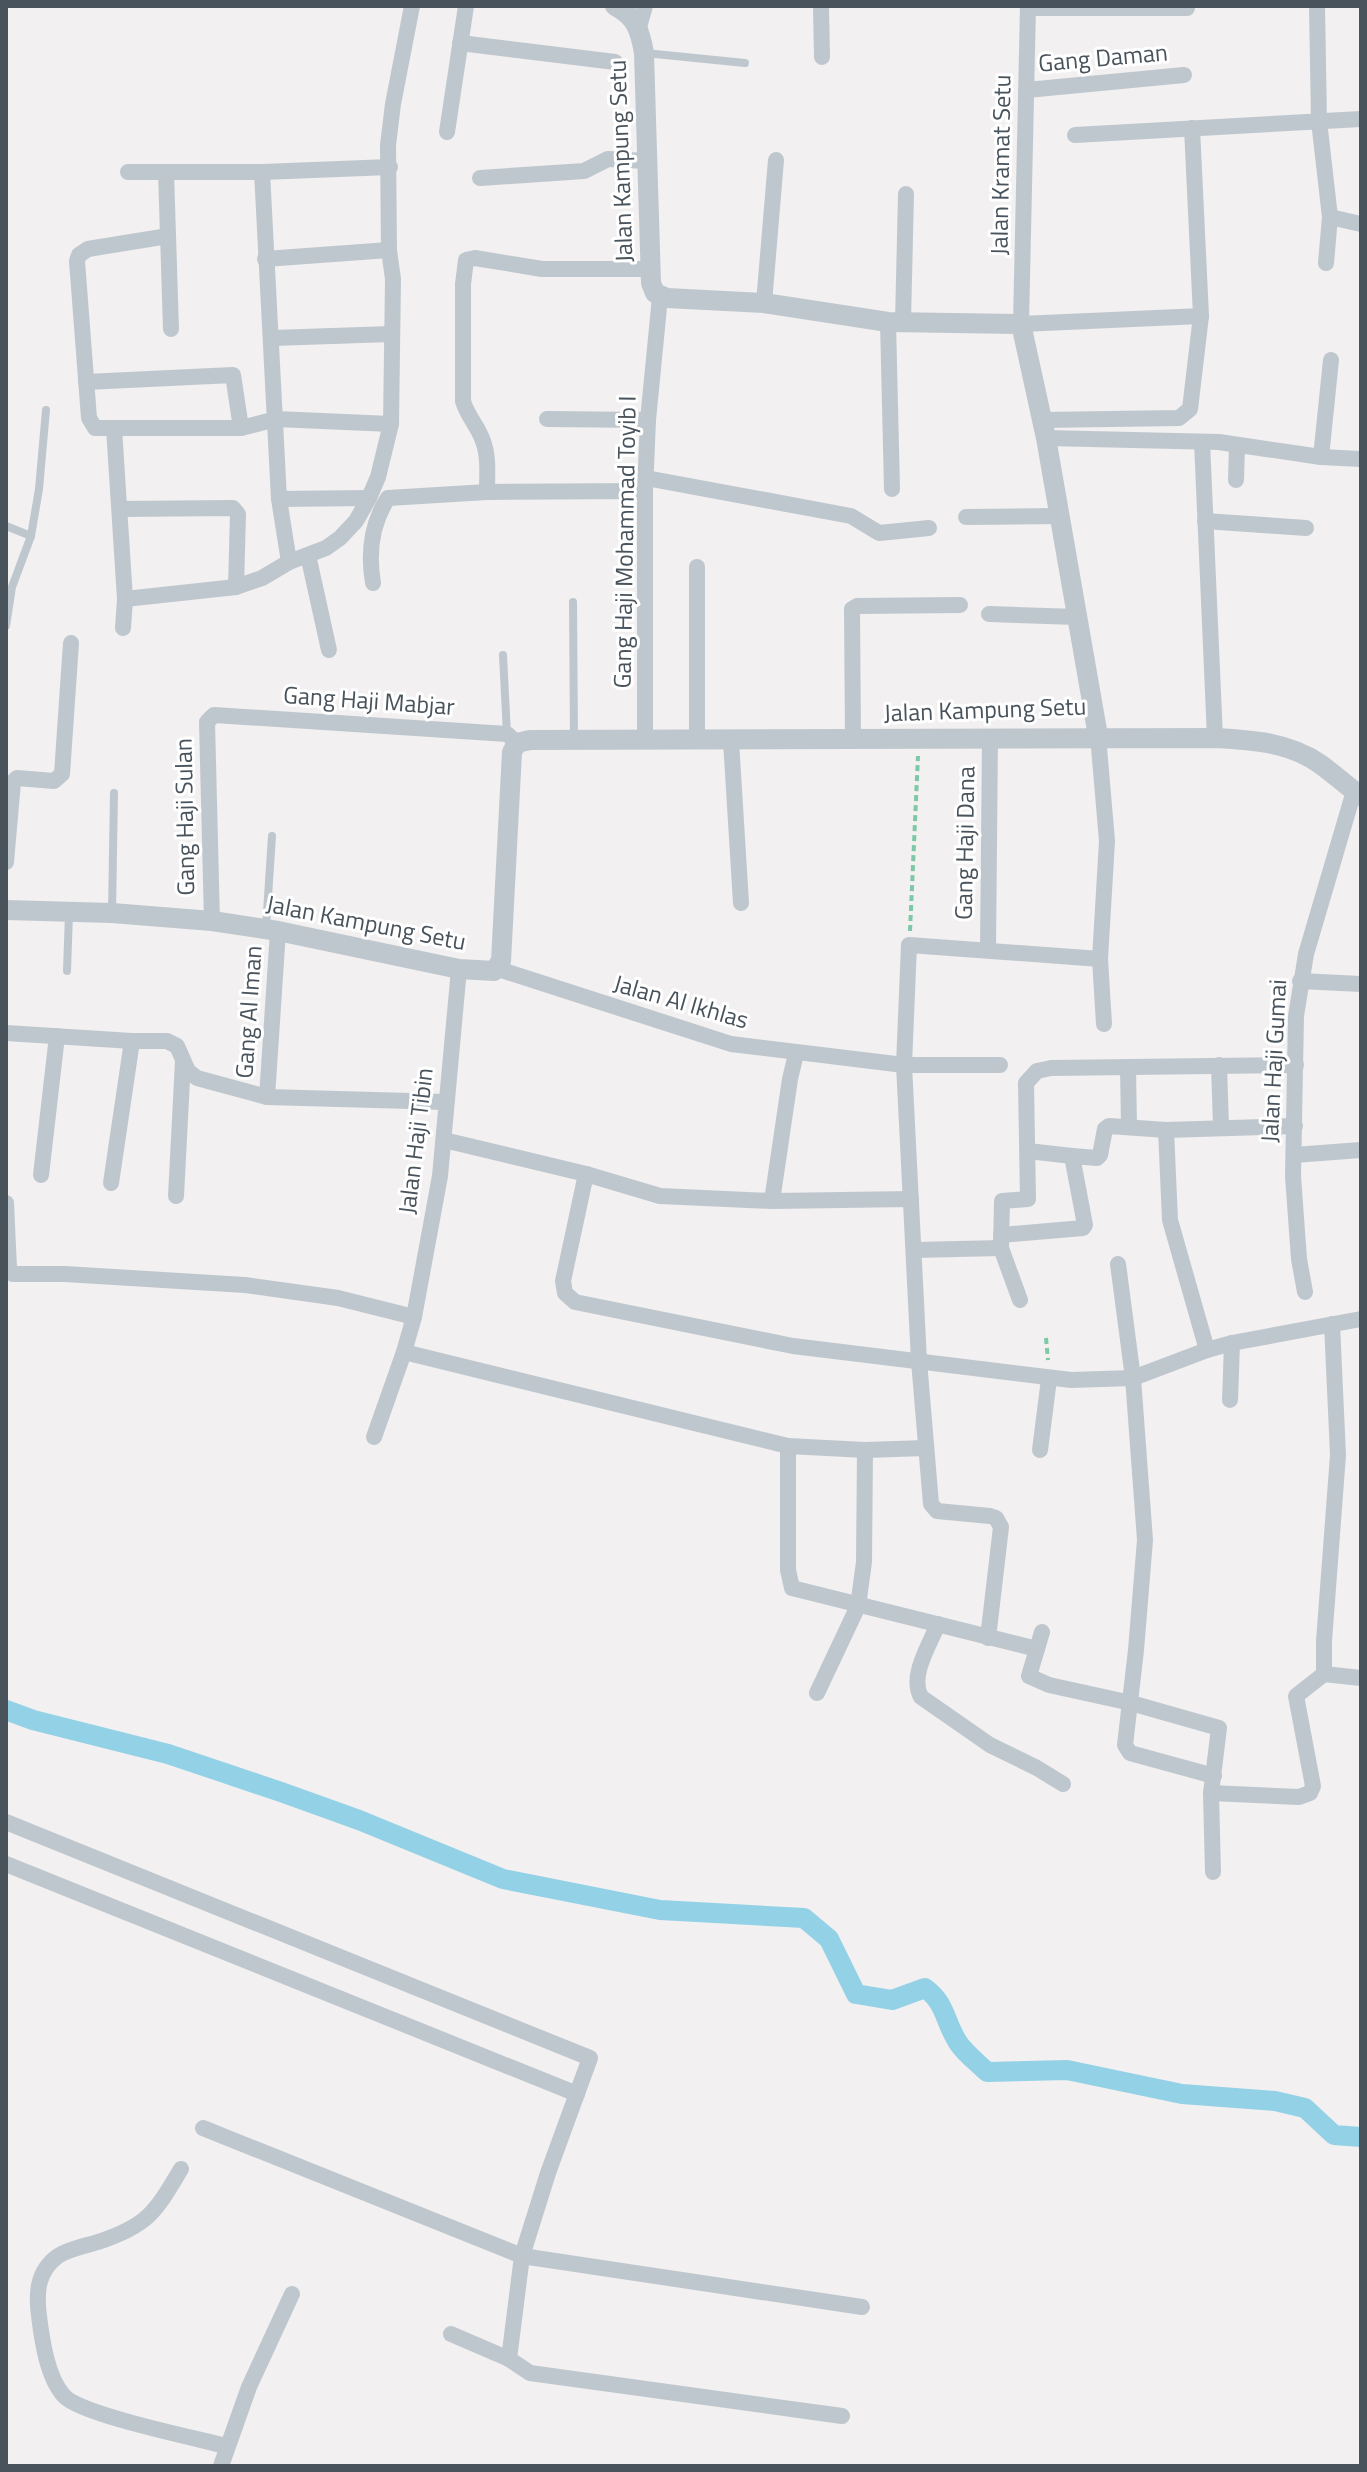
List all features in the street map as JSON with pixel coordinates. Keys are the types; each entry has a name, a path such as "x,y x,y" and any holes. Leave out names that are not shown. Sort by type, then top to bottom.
{"street":[{"path":"125,599 236,587 262,578 289,562 326,548 340,538 356,521 369,498 378,477 391,424 393,279 389,250 389,125 412,6"},
{"path":"447,132 466,6"},
{"name":"Jalan Kampung Setu","path":"615,6 627,13 639,27 644,53 651,269 653,289 660,297"},
{"path":"639,27 645,6"},
{"path":"821,6 822,57"},
{"path":"1317,6 1319,121 1330,217 1326,263"},
{"path":"1028,7 1187,8"},
{"name":"Jalan Kramat Setu","path":"1021,324 1028,7"},
{"path":"460,43 615,62"},
{"name":"Gang Daman","path":"1027,90 1184,75"},
{"path":"1075,135 1361,119"},
{"path":"1044,429 1179,418 1190,409 1201,316 1192,128"},
{"path":"480,178 584,171 608,159 646,161"},
{"path":"764,303 776,160"},
{"path":"128,172 262,172 390,167"},
{"path":"166,172 171,329"},
{"path":"262,172 279,499 289,562"},
{"path":"892,489 895,322 906,194"},
{"path":"1330,217 1361,224"},
{"path":"168,236 88,249 79,255 86,382 91,424 95,428 241,428 276,419 391,424"},
{"path":"265,259 389,250"},
{"path":"487,492 488,462 483,441 466,413 463,401 463,284 466,260 475,258 542,269 651,269"},
{"path":"660,297 764,303 895,322 1021,324 1201,316"},
{"name":"Gang Haji Mohammad Toyib I","path":"645,741 648,420 660,297"},
{"name":"Jalan Kampung Setu","path":"6,910 112,913 212,921 272,930 459,969 490,971 498,969 501,961 512,739 731,741 1098,736 1044,429 1021,324"},
{"path":"272,338 392,334"},
{"path":"1321,457 1331,360"},
{"path":"86,382 233,375 241,428"},
{"path":"547,419 648,420"},
{"path":"114,428 125,599 123,628"},
{"path":"1044,429 1361,459"},
{"path":"1202,442 1215,738"},
{"path":"1236,480 1237,445"},
{"path":"373,583 369,558 371,541 388,498 646,485 851,516 879,533 929,528"},
{"path":"279,499 369,498"},
{"path":"120,509 233,508 238,514 236,587"},
{"path":"966,517 1059,516"},
{"path":"1205,521 1306,528"},
{"path":"308,555 329,650"},
{"path":"697,567 697,741"},
{"path":"853,740 852,609 857,606 960,605"},
{"path":"989,614 1077,617"},
{"path":"6,862 13,782 17,778 54,781 62,774 71,643"},
{"name":"Gang Haji Mabjar","path":"214,715 512,739"},
{"name":"Gang Haji Sulan","path":"212,921 207,722 214,715"},
{"path":"1104,1024 1100,959 1107,841 1098,736 1265,742 1319,763 1358,793"},
{"name":"Gang Haji Dana","path":"988,949 990,738"},
{"path":"731,741 741,903"},
{"name":"Jalan Haji Gumai","path":"1305,1292 1298,1245 1294,1155 1296,1016 1300,981 1358,793"},
{"name":"Gang Al Iman","path":"267,1097 272,930"},
{"path":"988,1638 1001,1527 996,1518 990,1516 937,1511 931,1504 919,1361 904,1065 909,945 1100,959"},
{"name":"Jalan Haji Tibin","path":"374,1437 414,1317 440,1176 459,969"},
{"name":"Jalan Al Ikhlas","path":"498,969 711,1040 796,1054 904,1065 1000,1065"},
{"path":"1300,981 1361,984"},
{"path":"6,1033 173,1043 188,1071 197,1078 267,1097 446,1102"},
{"path":"41,1175 57,1036"},
{"path":"111,1183 132,1041"},
{"path":"772,1201 796,1054"},
{"path":"176,1196 183,1061"},
{"path":"1219,1065 1221,1127"},
{"path":"1020,1300 1001,1242 1002,1201 1028,1199 1026,1083 1037,1071 1051,1068 1296,1065"},
{"path":"1128,1068 1129,1127"},
{"path":"1028,1151 1097,1158 1105,1129 1109,1126 1166,1130 1295,1126"},
{"path":"1166,1130 1170,1220 1207,1350"},
{"path":"444,1140 586,1174 660,1196 772,1201 911,1199"},
{"path":"1294,1155 1361,1150"},
{"path":"914,1250 1001,1242 1083,1228 1085,1225 1072,1156"},
{"path":"586,1174 563,1281 565,1293 575,1302 793,1346 1049,1379 1133,1378 1232,1343 1361,1319"},
{"path":"6,1203 9,1268 13,1274 65,1274 245,1285 338,1298 414,1317"},
{"path":"1118,1264 1133,1378 1145,1540 1131,1703 1124,1741 1126,1749 1212,1784 1299,1797 1310,1793 1312,1777 1296,1696 1324,1674 1361,1678"},
{"path":"1324,1674 1338,1455 1332,1324"},
{"path":"1230,1400 1232,1343"},
{"path":"404,1352 788,1446 865,1450 926,1448"},
{"path":"1040,1450 1049,1379"},
{"path":"788,1446 788,1570 792,1588 988,1638 1040,1640 1031,1677 1049,1685 1216,1725 1220,1732 1212,1784 1213,1872"},
{"path":"817,1693 858,1606 864,1562 865,1450"},
{"path":"938,1624 918,1676 917,1692 990,1745 1063,1784"},
{"path":"6,1822 590,2058 522,2256 509,2359"},
{"path":"6,1864 577,2094"},
{"path":"203,2128 522,2256 862,2307"},
{"path":"181,2169 143,2223 118,2236 59,2255 43,2270 36,2294 40,2323 55,2381 65,2397 87,2410 226,2446"},
{"path":"221,2466 249,2387 292,2294"},
{"path":"451,2334 509,2359 530,2373 842,2416"}],"lane":[{"path":"644,53 745,63"},
{"path":"6,626 12,587 31,536 46,410"},
{"path":"6,526 31,536"},
{"path":"573,602 574,741"},
{"path":"503,655 512,739"},
{"path":"112,913 114,793"},
{"path":"272,836 272,930"},
{"path":"67,971 69,912"}],"path":[{"path":"909,945 918,758"}],"waterway":[{"path":"6,1710 33,1720 168,1754 281,1792 503,1879 660,1910 804,1918 829,1939 856,1994 892,2000 925,1988 937,2000 959,2044 987,2072 1067,2070 1182,2094 1275,2101 1305,2108 1334,2135 1361,2137"}]}
